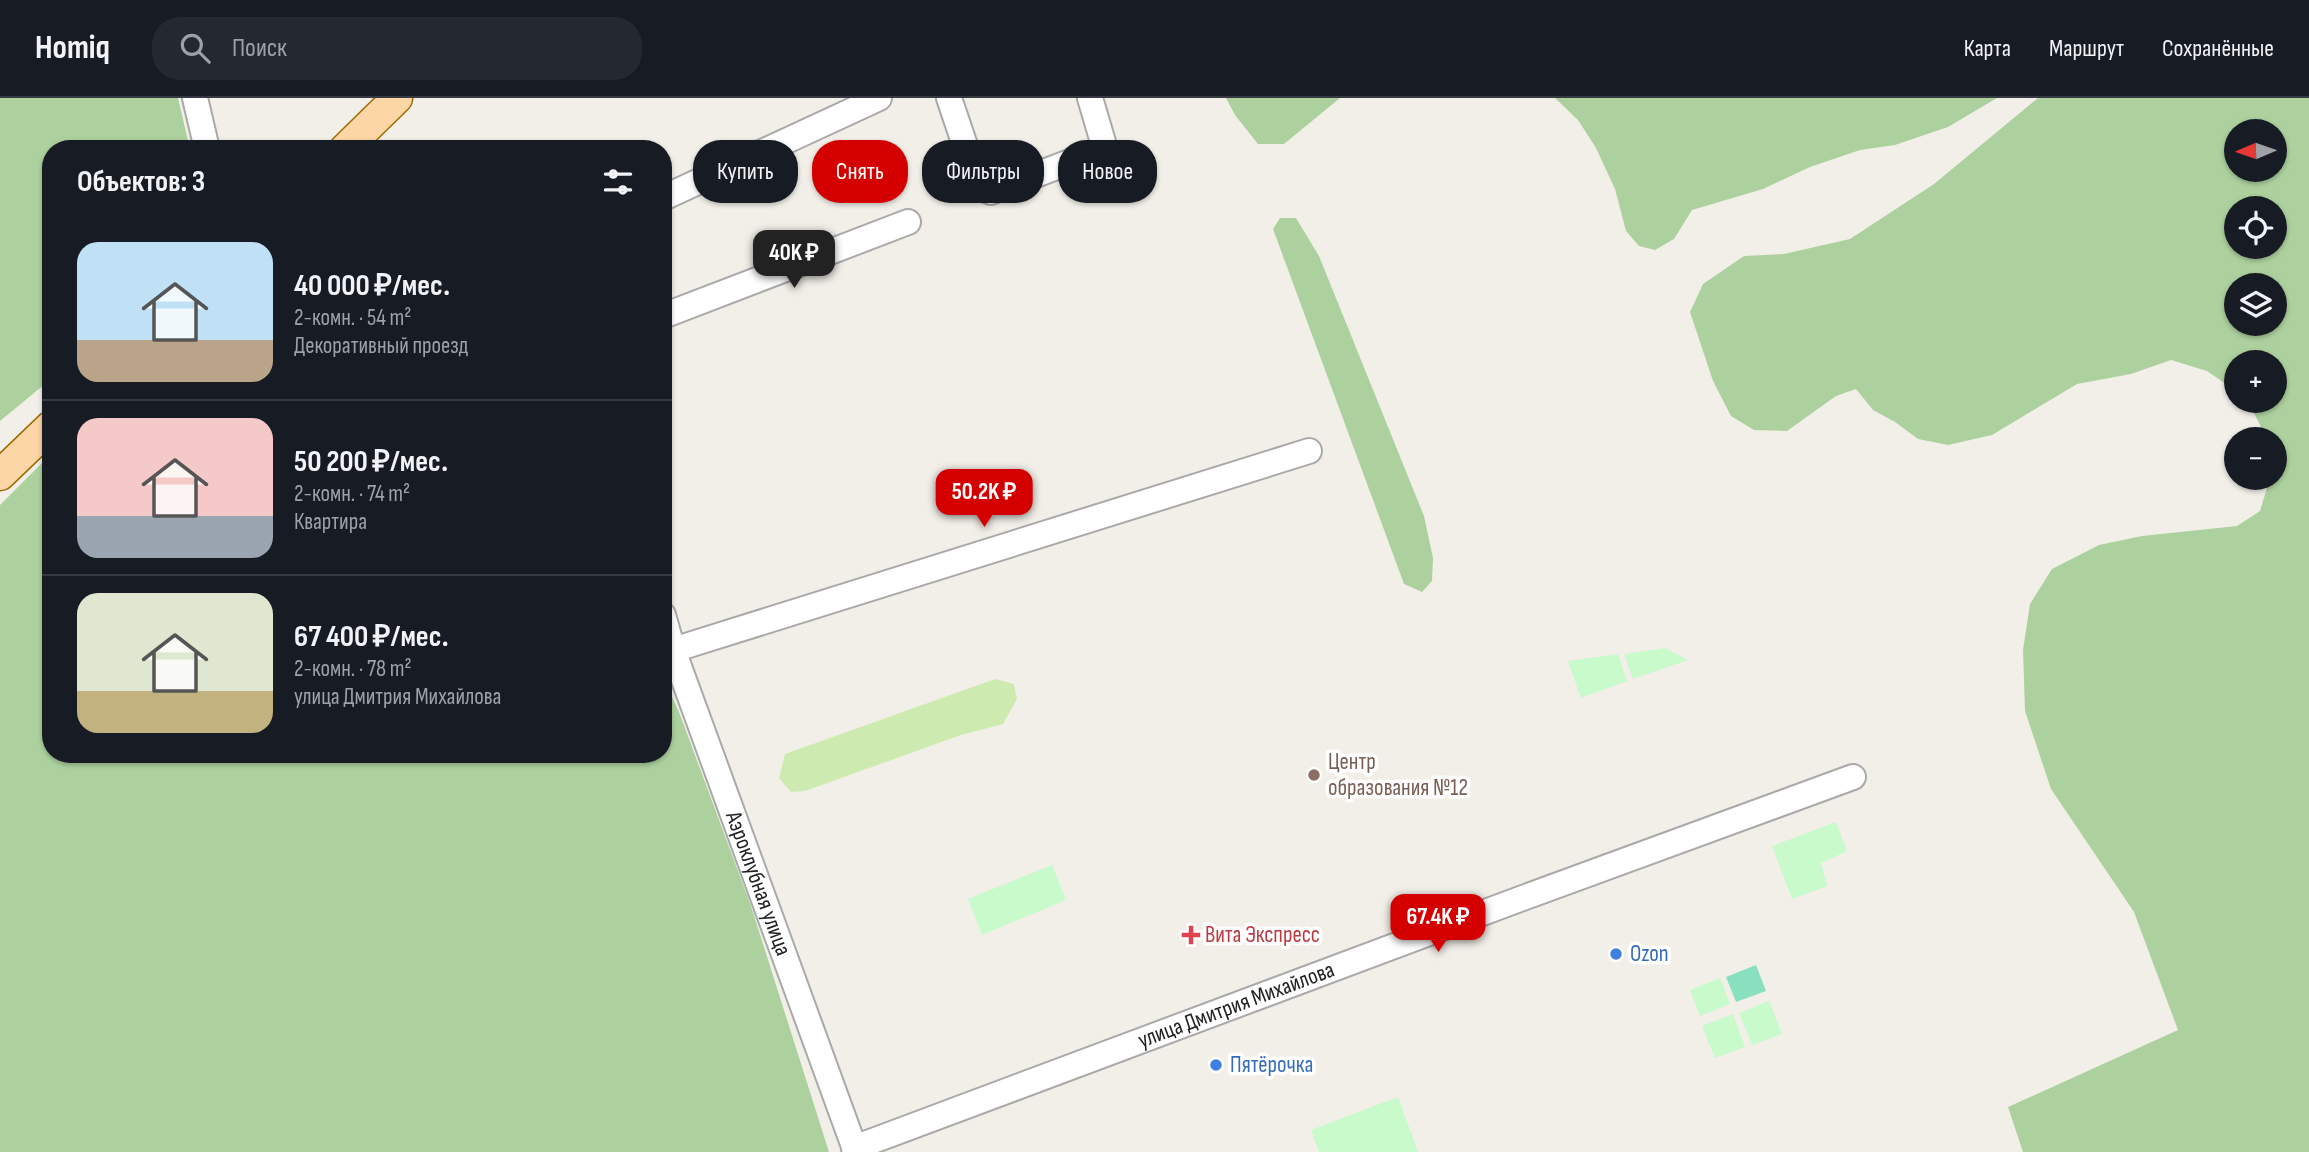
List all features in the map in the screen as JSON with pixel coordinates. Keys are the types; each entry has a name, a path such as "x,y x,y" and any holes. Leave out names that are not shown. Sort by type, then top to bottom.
{"main road":[{"path":"358,140 397,98"},
{"path":"0,475 42,435"}],"street":[{"path":"195,98 205,140"},
{"path":"672,194 879,98"},
{"path":"949,98 979,187 991,192 1096,152 1103,142 1090,98"},
{"path":"672,313 908,222"},
{"path":"673,650 1309,451"},
{"name":"Аэроклубная улица","path":"672,646 855,1150"},
{"name":"улица Дмитрия Михайлова","path":"855,1150 1645,852 1853,777"}],"green space":[{"path":"0,98 178,98 188,140 42,140 42,386 0,421"},
{"path":"1226,98 1340,98 1284,144 1258,144 1235,115"},
{"path":"1555,98 1997,98 1948,127 1895,145 1860,150 1810,167 1763,189 1692,210 1674,239 1655,250 1639,246 1626,231 1615,189 1596,148 1578,120"},
{"path":"2038,98 2309,98 2309,1152 2023,1152 2008,1107 2178,1030 2134,912 2051,789 2025,711 2023,650 2030,604 2052,569 2099,545 2142,536 2237,526 2260,511 2266,490 2287,490 2287,427 2261,427 2254,413 2287,413 2287,350 2224,350 2224,383 2207,371 2171,360 2131,374 2077,384 1992,435 1948,445 1918,439 1873,410 1856,389 1836,396 1787,431 1754,430 1731,416 1713,381 1690,312 1703,284 1744,256 1784,254 1850,239 1934,184"},
{"path":"1280,218 1296,218 1319,256 1424,516 1433,558 1432,581 1422,592 1404,584 1273,229"},
{"path":"42,463 42,763 672,763 672,697 751,906 829,1152 0,1152 0,505"},
{"path":"1665,648 1688,660 1633,679 1624,654"},
{"path":"1618,654 1627,681 1581,698 1568,661"},
{"path":"995,679 1014,684 1017,699 1003,724 961,735 805,791 791,792 779,778 785,754"},
{"path":"1836,822 1847,851 1821,863 1827,886 1792,899 1772,846"},
{"path":"1052,865 1066,900 982,935 968,899"},
{"path":"1756,965 1766,991 1736,1002 1726,977"},
{"path":"1720,978 1730,1004 1700,1016 1690,990"},
{"path":"1769,1001 1782,1034 1752,1045 1739,1013"},
{"path":"1733,1014 1745,1047 1715,1058 1702,1026"},
{"path":"1398,1097 1418,1152 1319,1152 1311,1130"}],"place":[{"name":"Центр образования №12","path":"1314,775"},
{"name":"Вита Экспресс","path":"1191,935"},
{"name":"Ozon","path":"1616,954"},
{"name":"Пятёрочка","path":"1216,1065"}]}
